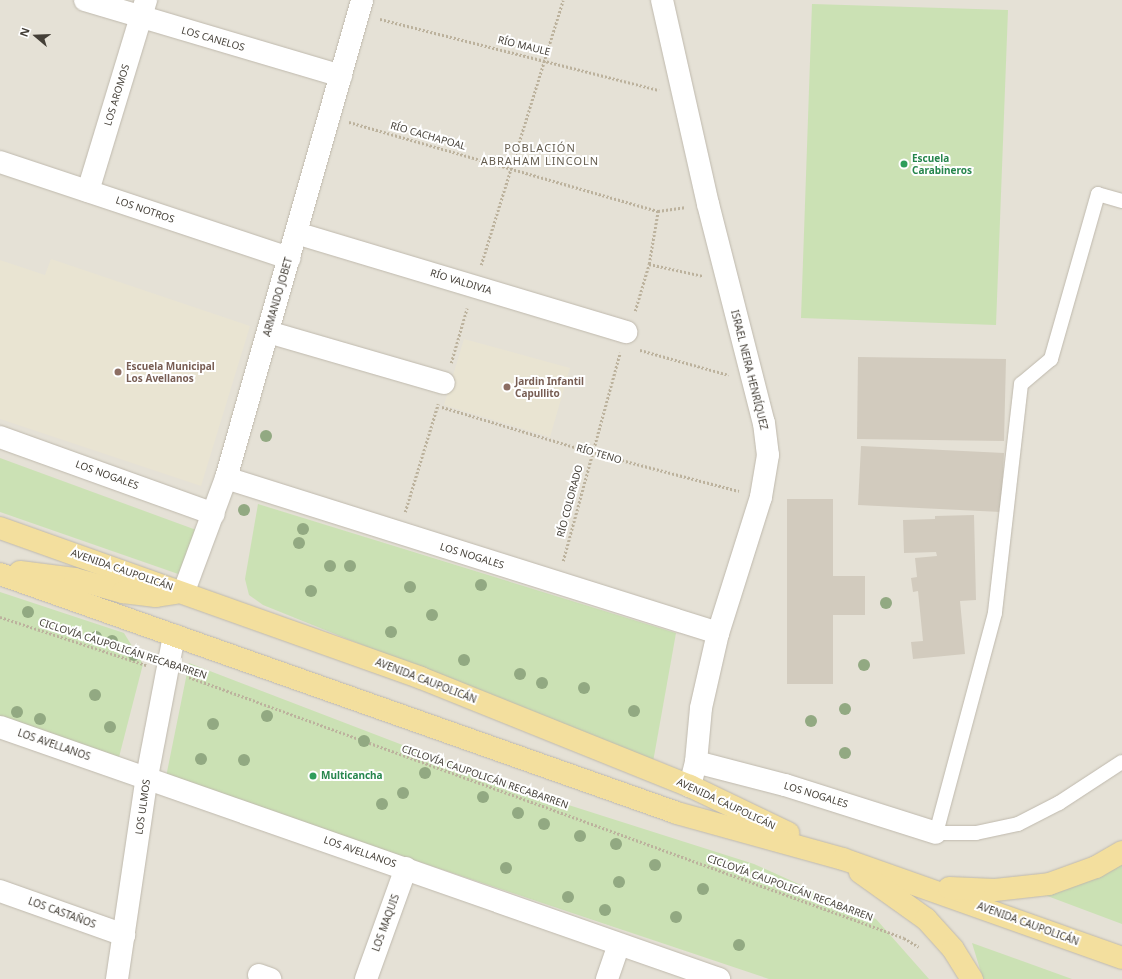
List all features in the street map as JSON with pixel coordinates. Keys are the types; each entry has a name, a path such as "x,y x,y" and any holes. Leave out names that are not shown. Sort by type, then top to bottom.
{"main road":[{"name":"AVENIDA CAUPOLICÁN","path":"0,528 184,591 421,678 690,786 842,859"},
{"path":"0,571 75,579 130,593 156,596 184,591"},
{"name":"AVENIDA CAUPOLICÁN","path":"0,574 677,813 842,859 917,884 1122,958"},
{"path":"917,884 969,890 1049,884 1096,867 1122,852"},
{"path":"842,859 926,919 953,950 972,979"}],"street":[{"name":"LOS CANELOS","path":"85,0 143,9 341,76"},
{"name":"ISRAEL NEIRA HENRÍQUEZ","path":"662,0 708,204 764,422 768,455 761,497 718,633 701,708 696,762 690,786"},
{"name":"ARMANDO JOBET","path":"184,591 214,514 226,478 360,7"},
{"name":"LOS AROMOS","path":"88,191 143,9"},
{"name":"LOS NOTROS","path":"0,162 289,258"},
{"name":"RÍO VALDIVIA","path":"296,233 624,339"},
{"path":"268,332 444,384"},
{"name":"LOS NOGALES","path":"0,437 214,514"},
{"name":"LOS NOGALES","path":"226,478 718,633"},
{"name":"LOS ULMOS","path":"117,979 147,777 174,636"},
{"name":"LOS AVELLANOS","path":"0,727 147,777 619,945 719,979"},
{"name":"LOS NOGALES","path":"696,762 785,785 936,833"},
{"name":"LOS MAQUIS","path":"366,979 406,868"},
{"name":"LOS CASTAÑOS","path":"0,891 124,935"},
{"path":"607,979 619,945"}],"lane":[{"path":"1122,201 1098,194 1051,359 1022,384 995,613 936,833 976,833 1018,824 1059,803 1122,762"}],"path":[{"name":"RÍO MAULE","path":"360,7 685,97"},
{"name":"RÍO CACHAPOAL","path":"329,116 658,211 708,204"},
{"name":"RÍO COLORADO","path":"557,582 591,452 624,339 636,309 649,264 658,211"},
{"path":"649,264 727,282"},
{"path":"624,339 753,381"},
{"name":"RÍO TENO","path":"438,405 591,452 761,497"},
{"name":"CICLOVÍA CAUPOLICÁN RECABARREN","path":"0,617 143,664 167,669 904,938 925,952"}],"shaded area":[{"path":"0,0 1122,0 1122,979 0,979"},
{"name":"Escuela Municipal Los Avellanos","path":"51,259 250,326 201,486 0,419 0,260 45,275"},
{"name":"Jardin Infantil Capullito","path":"464,339 570,368 550,437 444,405"}],"green space":[{"name":"Escuela Carabineros","path":"812,4 1008,10 996,325 801,318"},
{"path":"0,458 199,531 184,576 0,512"},
{"path":"258,504 676,633 653,762 263,605 249,595 245,579"},
{"path":"0,592 124,633 143,664 118,761 0,718"},
{"path":"189,663 512,787 754,864 876,919 929,979 769,979 166,777"},
{"path":"1122,860 1122,924 1042,894"},
{"path":"972,943 1072,979 983,979"}],"building":[{"path":"858,357 1006,359 1004,441 857,439"},
{"path":"861,446 1004,453 1001,512 858,505"},
{"path":"787,499 833,499 833,576 865,576 865,615 833,615 833,684 787,684"},
{"path":"974,515 976,600 960,601 965,654 913,659 911,642 923,641 918,591 913,592 911,578 917,577 915,558 937,556 936,552 904,553 903,520 935,519 935,516"}],"place":[{"name":"Escuela Carabineros","path":"904,164"},
{"name":"Escuela Municipal Los Avellanos","path":"118,372"},
{"name":"Jardin Infantil Capullito","path":"507,387"},
{"name":"Multicancha","path":"313,776"}],"district":[{"name":"POBLACIÓN ABRAHAM LINCOLN","path":"540,155"}]}
